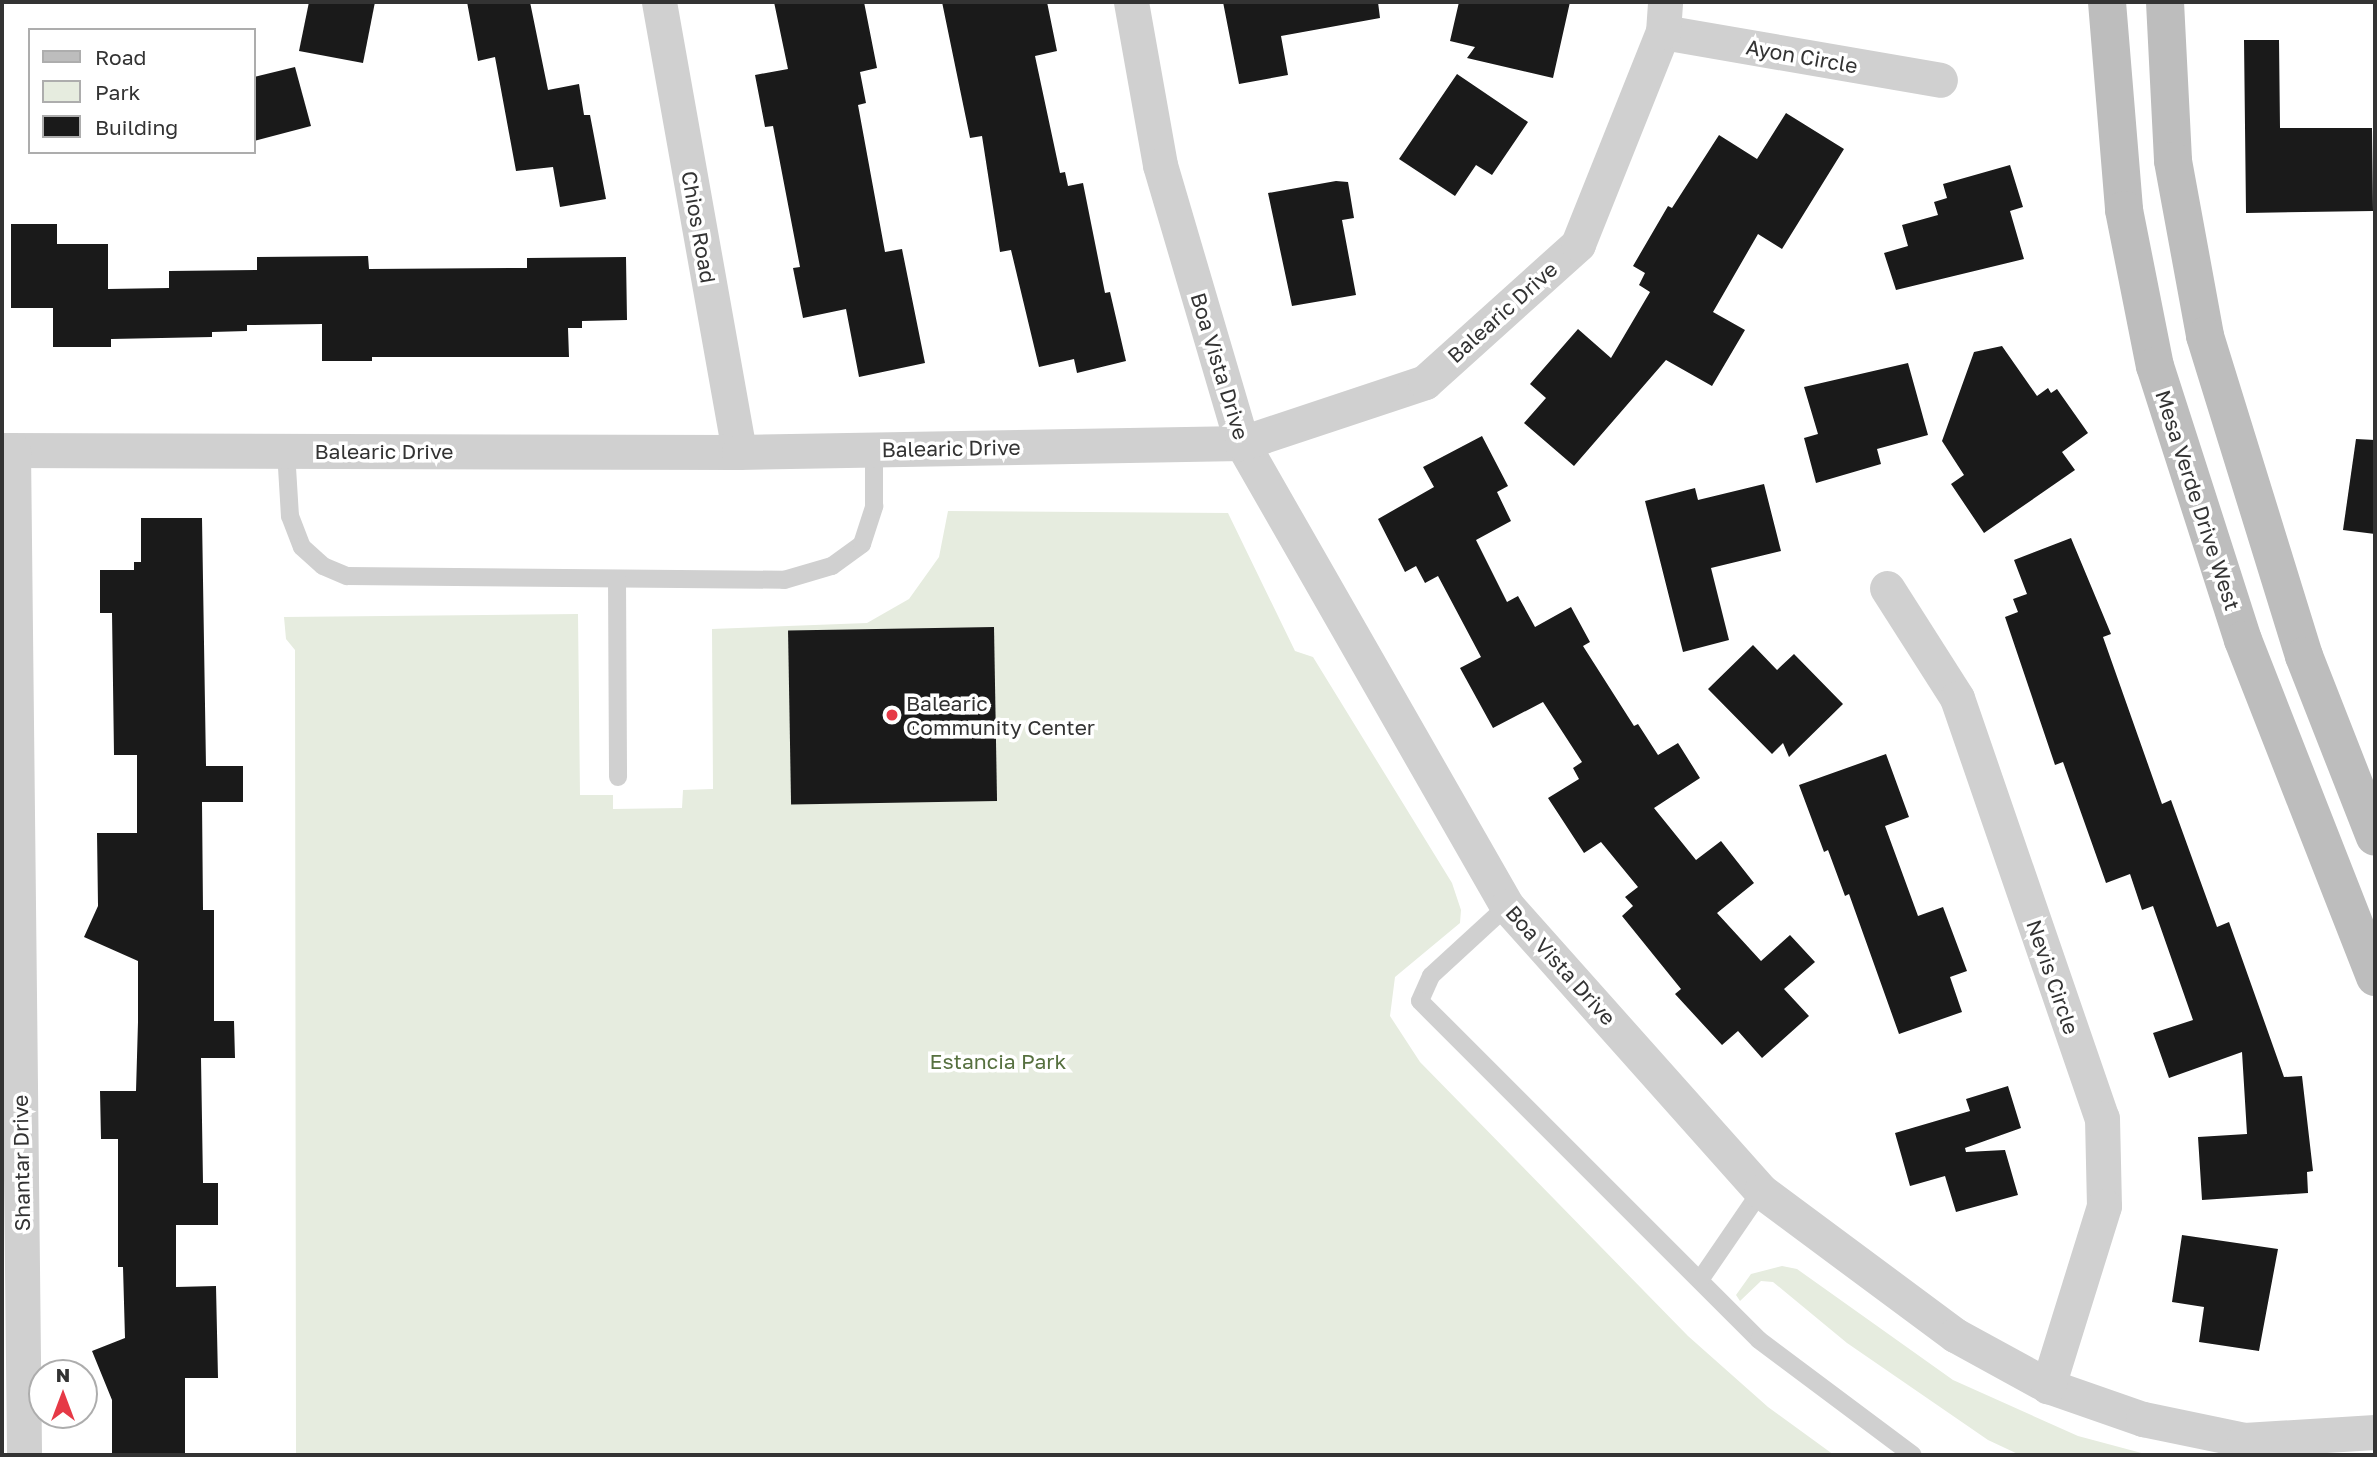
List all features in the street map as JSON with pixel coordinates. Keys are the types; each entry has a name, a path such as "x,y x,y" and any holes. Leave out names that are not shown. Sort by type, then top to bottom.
{"street":[{"name":"Chios Road","path":"659,2 739,452"},
{"name":"Boa Vista Drive","path":"1131,2 1160,165 1242,443 1507,906 1761,1191 1955,1335 2048,1386 2143,1419 2244,1440 2375,1433"},
{"name":"Mesa Verde Drive West","path":"2107,2 2124,210 2155,366 2243,640 2372,963"},
{"path":"2165,2 2173,161 2206,336 2304,656 2375,837"},
{"name":"Balearic Drive","path":"8,450 739,452 1242,443 1424,382 1577,244 1664,17"},
{"name":"Ayon Circle","path":"1664,17 1940,80"},
{"name":"Shantar Drive","path":"8,450 24,1455"},
{"name":"Nevis Circle","path":"1887,588 1957,698 2102,1118 2104,1206 2048,1386"}],"lane":[{"path":"286,451 290,516 302,547 323,566 347,576 784,580 832,566 862,544 874,506 874,450"},
{"path":"617,579 618,777"},
{"path":"1507,906 1431,975 1420,1000 1759,1339 1913,1455"},
{"path":"1700,1280 1761,1191"}],"green space":[{"name":"Estancia Park","path":"948,511 1228,513 1295,651 1313,657 1452,883 1461,910 1460,923 1395,977 1390,1016 1420,1062 1688,1336 1768,1407 1834,1455 296,1455 295,650 286,639 284,617 578,614 580,795 613,795 613,809 682,808 683,790 713,789 712,629 867,623 909,599 939,557"},
{"path":"1782,1266 1797,1269 1953,1380 2078,1436 2149,1455 2020,1455 1988,1440 1847,1343 1773,1282 1761,1281 1740,1301 1736,1295 1751,1274"}],"building":[{"path":"309,2 375,2 363,63 299,51"},
{"path":"467,2 530,2 548,90 579,84 584,115 590,115 606,199 560,207 553,167 516,171 495,57 478,61"},
{"path":"774,2 864,2 877,68 860,72 866,103 858,105 885,252 902,249 925,363 859,377 846,309 803,318 793,268 800,267 773,126 765,127 755,75 788,69"},
{"path":"942,2 1047,2 1057,51 1035,56 1060,173 1065,172 1068,186 1083,183 1105,293 1110,292 1126,361 1077,373 1074,359 1039,367 1011,250 1000,252 982,136 970,138"},
{"path":"1223,2 1378,2 1380,18 1281,36 1288,75 1239,84"},
{"path":"1459,2 1570,2 1553,78 1467,58 1475,47 1450,41"},
{"path":"2244,40 2279,40 2280,128 2372,128 2373,211 2246,213"},
{"path":"295,67 311,126 256,140 256,77"},
{"path":"1457,74 1528,122 1492,175 1476,165 1455,196 1399,159"},
{"path":"1786,113 1844,149 1782,249 1758,234 1713,312 1745,330 1712,386 1666,360 1574,466 1524,423 1546,398 1530,384 1578,329 1611,358 1650,292 1639,285 1645,273 1633,266 1668,206 1672,208 1719,135 1757,159"},
{"path":"2010,165 2023,207 2010,211 2024,259 1896,290 1884,253 1908,246 1902,225 1938,215 1934,202 1947,198 1943,184"},
{"path":"1336,181 1348,182 1354,218 1342,220 1356,295 1292,306 1268,193"},
{"path":"11,224 57,224 57,244 108,244 108,289 169,288 169,271 257,270 257,257 368,256 369,269 527,268 527,258 626,257 627,320 582,321 582,328 568,328 569,357 372,357 372,361 322,361 322,324 247,325 247,331 212,332 212,337 111,339 111,347 53,347 53,308 11,308"},
{"path":"2002,346 2037,396 2048,388 2051,393 2057,389 2088,433 2062,452 2075,470 1984,533 1951,484 1964,475 1942,441 1974,352"},
{"path":"1908,363 1928,435 1877,449 1881,464 1816,483 1804,438 1818,434 1804,387"},
{"path":"1482,436 1508,486 1497,492 1511,521 1476,540 1507,602 1518,596 1535,627 1571,607 1590,642 1583,646 1634,726 1638,724 1658,755 1678,743 1700,778 1654,808 1696,860 1721,841 1754,883 1717,913 1761,961 1790,935 1815,962 1784,989 1809,1016 1762,1058 1738,1031 1722,1045 1675,994 1681,989 1622,916 1633,906 1625,897 1638,887 1601,842 1584,853 1548,798 1579,779 1573,768 1582,762 1543,702 1493,728 1460,668 1481,657 1438,576 1425,583 1416,566 1405,572 1378,519 1434,487 1423,467"},
{"path":"2356,439 2375,440 2375,534 2343,530"},
{"path":"1764,484 1781,551 1711,568 1729,640 1683,652 1645,501 1695,488 1698,500"},
{"path":"141,518 202,518 206,766 243,766 243,802 202,802 203,910 214,910 214,1021 234,1021 235,1058 201,1058 203,1183 218,1183 218,1225 176,1225 176,1287 216,1286 218,1378 185,1378 185,1455 112,1455 112,1400 98,1366 98,1359 95,1359 92,1351 125,1338 123,1267 118,1267 118,1139 101,1139 100,1091 136,1091 138,1022 138,961 84,937 98,906 97,833 137,833 137,755 114,755 112,613 100,613 100,570 134,570 134,562 141,562"},
{"path":"2071,538 2111,634 2103,637 2162,804 2171,800 2217,927 2229,922 2284,1077 2302,1076 2313,1171 2307,1172 2308,1193 2202,1200 2198,1137 2247,1134 2242,1052 2169,1078 2153,1033 2193,1020 2153,906 2142,910 2130,874 2106,883 2063,762 2055,765 2005,617 2018,612 2013,599 2027,594 2014,560"},
{"name":"Balearic Community Center","path":"994,627 997,801 791,805 788,631"},
{"path":"1753,645 1777,670 1794,654 1843,704 1789,757 1783,743 1772,754 1708,689"},
{"path":"1886,754 1909,817 1885,826 1918,916 1943,907 1967,971 1950,977 1962,1012 1899,1034 1849,894 1845,896 1828,850 1824,852 1799,785"},
{"path":"2008,1086 2021,1128 1965,1148 1966,1152 2005,1150 2018,1195 1956,1212 1945,1176 1910,1186 1895,1133 1970,1111 1966,1099"},
{"path":"2182,1235 2278,1249 2259,1351 2199,1342 2204,1307 2172,1302"}],"place":[{"name":"Balearic Community Center","path":"892,715"}]}
